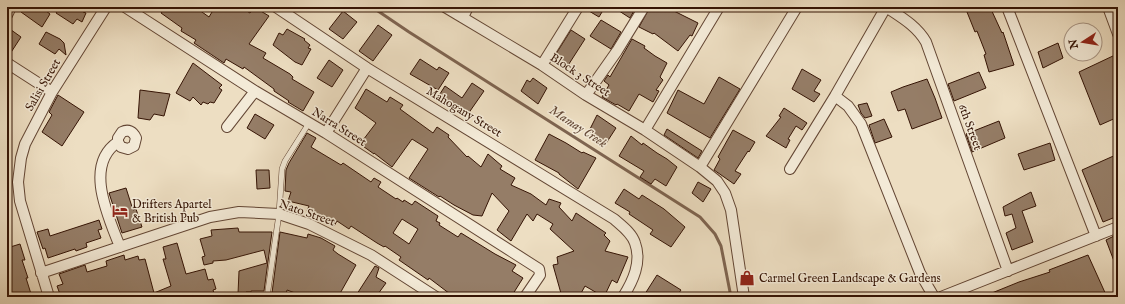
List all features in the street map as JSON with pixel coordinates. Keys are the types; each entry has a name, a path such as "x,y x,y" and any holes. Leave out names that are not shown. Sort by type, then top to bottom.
{"street":[{"path":"7,15 11,7"},
{"name":"Salisi Street","path":"49,297 20,201 18,182 21,158 25,144 52,92 106,7"},
{"name":"Mahogany Street","path":"276,7 367,68 614,219 630,234 635,243 637,265 633,280 623,297"},
{"name":"Block 3 Street","path":"445,7 542,65 586,95 645,130 700,167 717,181 723,188 728,200 744,297"},
{"path":"463,18 468,7"},
{"path":"542,65 578,7"},
{"path":"586,95 617,51 644,7"},
{"path":"645,130 719,7"},
{"path":"700,167 797,7"},
{"path":"790,169 835,96 886,7"},
{"name":"6th Street","path":"886,7 912,24 926,42 1008,271"},
{"path":"1007,7 1096,236"},
{"path":"1108,7 1118,34"},
{"name":"Narra Street","path":"127,8 255,91 326,133 539,269 540,275 525,297"},
{"path":"7,63 52,92"},
{"path":"326,133 367,68"},
{"path":"227,127 255,91"},
{"path":"835,96 848,106 861,124 920,273 934,297"},
{"path":"118,142 110,148 106,154 102,164 100,181 103,200 120,247"},
{"name":"Nato Street","path":"41,273 210,217 239,212 279,214 314,227 371,254 436,297"},
{"path":"941,297 1118,227"}],"lane":[{"path":"267,297 279,214 284,165 309,123"}],"building":[{"path":"24,7 41,7 50,14 42,27 21,12"},
{"path":"60,7 86,7 83,12 86,13 82,22 77,19 73,24 56,13"},
{"path":"165,7 195,7 209,17 215,7 240,7 250,13 254,7 269,16 249,44 266,53 263,58 290,74 293,77 292,79 314,92 303,111 288,102 289,101 274,91 274,89 244,67 243,69 226,59 224,63 194,43 196,40 181,31 182,28 161,13"},
{"path":"584,7 605,7 599,17"},
{"path":"613,7 636,7 630,18"},
{"path":"650,7 677,7 674,11 698,23 692,36 690,35 678,51 654,33 653,34 639,27"},
{"path":"965,7 990,7 1002,33 1003,32 1014,65 989,72 984,55 986,54"},
{"path":"343,11 357,22 343,39 329,29"},
{"path":"601,20 621,32 611,49 590,36"},
{"path":"378,25 392,35 373,61 359,51"},
{"path":"7,27 21,37 8,57 7,57"},
{"path":"287,29 305,39 304,40 310,45 308,48 311,49 302,65 295,62 273,45 279,33 283,35"},
{"path":"571,30 585,39 567,67 554,57"},
{"path":"46,32 60,39 64,43 66,55 59,49 55,54 39,44"},
{"path":"632,39 645,46 644,48 667,63 660,77 663,80 656,90 659,91 653,102 639,94 629,111 602,97 609,85 604,81 608,75 610,77"},
{"path":"1058,43 1063,58 1043,68 1038,52"},
{"path":"1115,55 1118,62 1118,117 1100,125 1079,72 1103,62"},
{"path":"420,59 437,70 439,67 449,73 438,90 410,74"},
{"path":"329,60 343,70 332,87 317,78"},
{"path":"193,63 222,85 219,88 222,90 214,103 210,102 208,104 203,102 201,105 193,97 190,101 176,93"},
{"path":"802,69 821,80 814,91 820,94 814,102 792,89"},
{"path":"979,72 986,88 954,101 948,84"},
{"path":"719,77 740,89 710,138 667,113 678,90 704,104"},
{"path":"533,78 547,88 538,104 521,91 527,80 530,82"},
{"path":"927,79 942,118 912,129 905,109 898,111 891,92"},
{"path":"472,83 484,91 468,114 455,105 453,108 438,97 445,86 462,98"},
{"path":"366,89 387,102 390,97 403,105 400,109 433,133 437,127 449,135 448,137 467,157 468,156 481,167 488,154 502,166 500,169 515,178 511,185 531,194 546,205 549,199 561,203 559,207 572,221 576,213 606,233 604,235 610,241 605,251 628,257 617,283 612,280 604,297 585,286 579,297 562,297 553,265 558,264 557,257 574,251 550,229 553,224 537,214 533,221 527,214 511,241 497,230 509,211 492,193 482,216 473,215 440,196 439,197 409,178 428,149 412,139 392,167 360,144 376,123 355,108"},
{"path":"140,90 170,94 164,116 154,114 150,120 138,118"},
{"path":"58,95 84,112 62,146 42,132 52,115 49,112"},
{"path":"867,103 872,116 865,118 858,105"},
{"path":"784,108 807,123 802,130 796,126 788,139 790,140 786,148 766,136 781,117 779,116"},
{"path":"255,114 274,125 265,139 247,128"},
{"path":"597,115 616,128 605,145 589,131"},
{"path":"884,119 892,137 875,143 869,125"},
{"path":"999,121 1005,138 972,152 966,134"},
{"path":"667,129 702,151 698,158 664,135"},
{"path":"733,130 755,142 735,171 741,174 734,184 714,170 720,159 718,157"},
{"path":"307,133 316,138 311,147 341,165 343,163 371,182 374,178 381,182 378,187 396,199 397,198 403,202 404,200 412,205 415,201 438,216 436,221 440,223 439,225 458,237 461,233 516,265 512,271 523,278 511,297 454,297 429,278 428,280 399,260 401,257 351,226 349,229 337,221 334,226 327,222 328,220 307,211 309,206 288,201 291,192 285,191 286,170","holes":["402,219 418,229 409,244 393,233"]},
{"path":"549,134 582,153 583,152 596,158 578,189 559,173 535,160"},
{"path":"631,136 642,145 643,143 677,167 666,186 655,179 651,184 640,177 644,171 619,156"},
{"path":"1050,143 1055,160 1024,170 1018,154"},
{"path":"1118,154 1118,216 1103,222 1082,170"},
{"path":"256,170 269,170 270,188 257,189"},
{"path":"698,182 711,189 703,202 692,193"},
{"name":"Drifters Apartel & British Pub","path":"126,188 133,210 136,209 142,227 122,233 109,193"},
{"path":"624,189 639,199 642,195 664,209 685,227 671,247 650,234 653,230 629,214 630,212 615,203"},
{"path":"1031,192 1036,206 1022,211 1033,242 1012,250 1006,233 1016,228 1012,214 1005,216 1003,207"},
{"path":"99,220 102,229 98,230 101,238 86,243 87,247 76,251 75,249 48,258 37,232 48,229 50,236"},
{"path":"238,228 239,232 272,232 264,291 251,291 246,292 245,294 238,294 239,271 267,263 264,250 226,260 213,261 213,263 204,265 202,257 205,256 200,239 212,236 211,230"},
{"path":"280,232 307,238 308,234 321,238 335,246 333,250 338,254 356,265 338,297 306,297 287,290 286,295 272,293"},
{"path":"1118,234 1118,269 1117,269 1106,240"},
{"path":"177,243 186,274 205,269 208,280 213,279 216,289 213,290 215,296 61,297 57,286 63,284 59,274 85,265 87,272 107,266 106,261 124,255 125,260 138,256 139,260 145,259 154,293 171,286 163,259 166,259 163,247"},
{"path":"20,244 25,260 22,260 28,278 26,278 32,297 7,297 7,248"},
{"path":"1088,255 1107,297 982,297 1019,282 1050,272 1049,270"},
{"path":"375,266 379,268 376,277 386,283 378,294 375,293 372,297 355,297"},
{"path":"657,275 681,290 676,297 643,297"}],"waterway":[{"name":"Mamay Creek","path":"372,7 700,217 715,234 721,246 731,297"}],"place":[{"name":"Drifters Apartel & British Pub","path":"120,211"},
{"name":"Carmel Green Landscape & Gardens","path":"747,278"}]}
